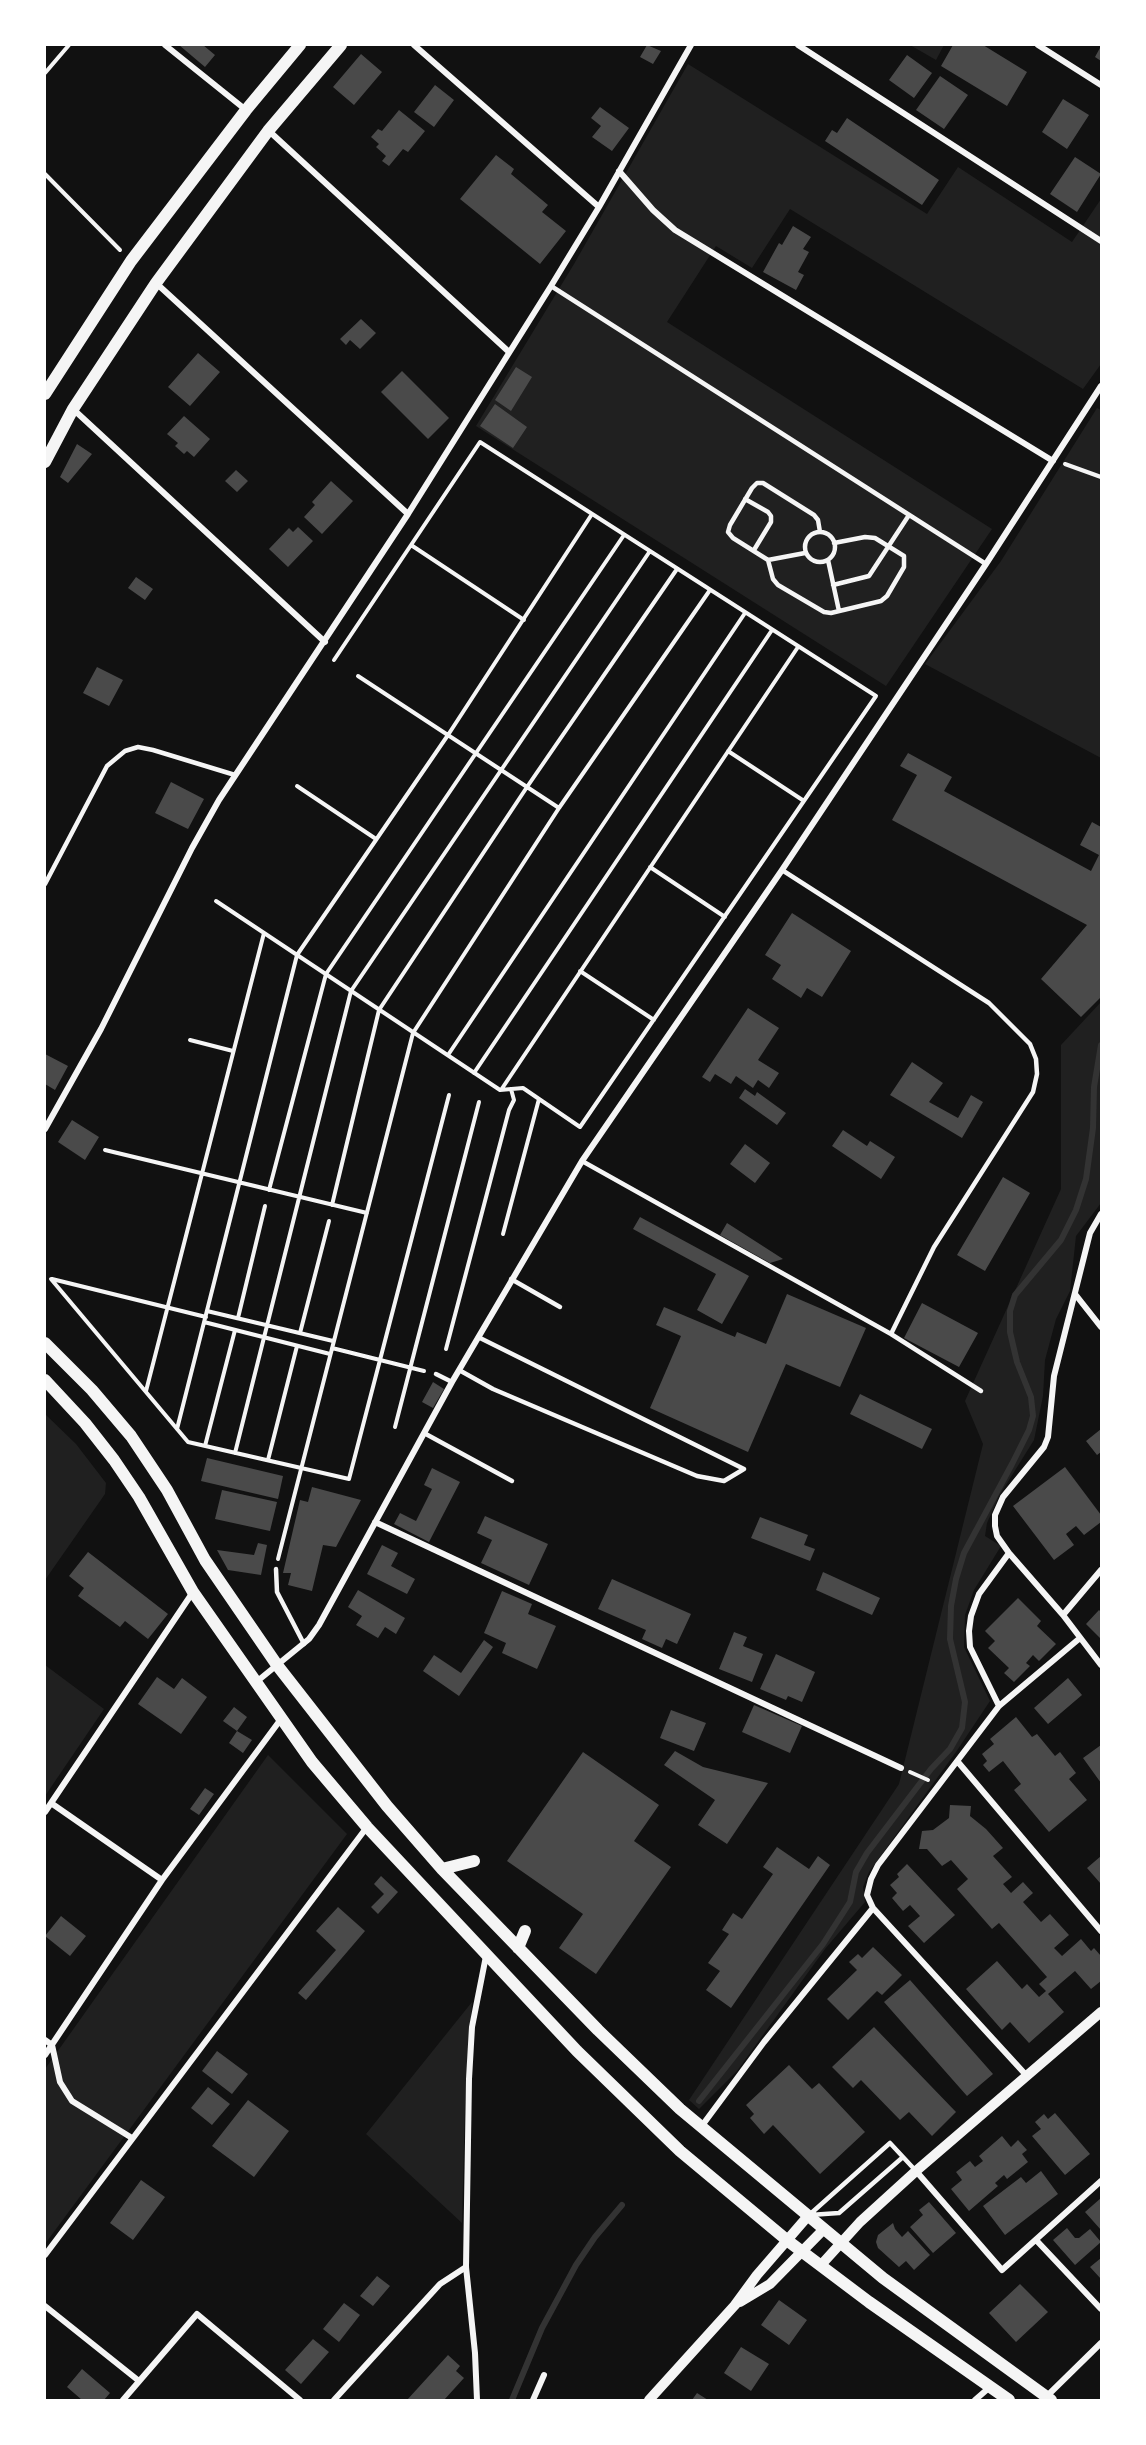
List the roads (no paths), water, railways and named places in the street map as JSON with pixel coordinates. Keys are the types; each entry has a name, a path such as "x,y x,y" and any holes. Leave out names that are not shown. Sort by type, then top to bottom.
{"main road":[{"path":"46,391 131,261 246,110 300,45"},
{"path":"45,462 73,409 156,283 268,131 341,45"},
{"path":"45,1343 92,1390 144,1454 175,1503 196,1547 277,1665 387,1806 442,1869 614,2046 701,2127 924,2309 1049,2398"},
{"path":"46,1382 85,1423 124,1473 193,1592 312,1762 367,1827 577,2052 657,2130 788,2241 1009,2400"},
{"path":"442,1869 474,1861"},
{"path":"518,1948 525,1931"}],"street":[{"path":"165,45 246,110"},
{"path":"414,45 599,207"},
{"path":"45,1129 106,1018 197,837 235,775 408,514 551,286 692,45"},
{"path":"798,45 1101,241"},
{"path":"1038,45 1101,85"},
{"path":"268,131 509,352"},
{"path":"619,171 653,210 675,230 1053,461"},
{"path":"156,283 408,514"},
{"path":"255,1683 304,1644 319,1625 452,1382 582,1161 782,870 986,564 1101,386"},
{"path":"73,409 325,642"},
{"path":"1099,1663 1063,1615 1009,1553 998,1536 995,1515 1004,1497 1044,1447 1048,1437 1054,1376 1090,1233 1101,1214"},
{"path":"1075,1294 1101,1327"},
{"path":"375,1522 901,1768"},
{"path":"999,1706 970,1647 969,1631 971,1616 979,1594 1009,1553"},
{"path":"1063,1615 1101,1570"},
{"path":"45,1812 193,1592"},
{"path":"1026,2075 873,1908 867,1895 874,1873 999,1706 1080,1638"},
{"path":"45,2055 162,1880 281,1719"},
{"path":"958,1762 1101,1931"},
{"path":"51,1803 162,1880"},
{"path":"45,2255 367,1827"},
{"path":"701,2127 764,2042 873,1908"},
{"path":"477,2400 475,2353 466,2266 469,2079 472,2028 486,1954"},
{"path":"821,2265 916,2171 1101,2012"},
{"path":"45,2040 52,2045 60,2082 72,2101 132,2138"},
{"path":"916,2171 1002,2270 1101,2181"},
{"path":"649,2400 735,2305 757,2275 808,2216"},
{"path":"735,2305 770,2284 824,2229"},
{"path":"1036,2240 1101,2309"},
{"path":"334,2400 440,2284 466,2266"},
{"path":"45,2306 139,2381"},
{"path":"123,2400 197,2314 300,2400"},
{"path":"1049,2398 1101,2343"},
{"path":"533,2400 544,2375"},
{"path":"975,2400 990,2386"}],"lane":[{"path":"551,286 986,564"},
{"path":"820,532 818,520 813,515 764,483 757,483 745,499 728,532 733,538 768,560 773,579 778,585 824,612 839,611 881,601 887,596 904,567 906,561 904,556 875,538 865,537 834,543"},
{"path":"745,499 771,516 771,522 754,550"},
{"path":"833,585 869,576 909,515"},
{"path":"805,552 807,539 813,534 820,532 831,538 834,543 835,549 828,560 839,611"},
{"path":"768,560 805,552"},
{"path":"805,552 813,561 828,560"},
{"path":"45,884 107,766 125,751 138,747 153,750 235,775"},
{"path":"782,870 989,1003 1030,1044 1035,1059 1037,1074 1033,1092 1027,1104 934,1247 891,1334"},
{"path":"582,1161 891,1334 981,1391"},
{"path":"511,1280 561,1307"},
{"path":"459,1370 493,1389 697,1476 724,1481 744,1469 478,1337"},
{"path":"436,1374 452,1382"},
{"path":"424,1433 512,1481"},
{"path":"276,1569 277,1592 304,1644"},
{"path":"808,2216 890,2143 916,2171"},
{"path":"808,2216 839,2213 903,2157"}],"waterway":[{"path":"699,2101 823,1944 850,1902 856,1872 867,1853 931,1769 950,1749 962,1728 965,1702 950,1639 951,1606 956,1579 964,1553 1012,1464 1029,1430 1033,1416 1031,1397 1017,1362 1010,1332 1010,1311 1015,1295 1061,1240 1076,1210 1086,1179 1093,1128 1094,1087 1101,1045"},
{"path":"512,2400 542,2328 576,2265 595,2237 622,2205"}]}
